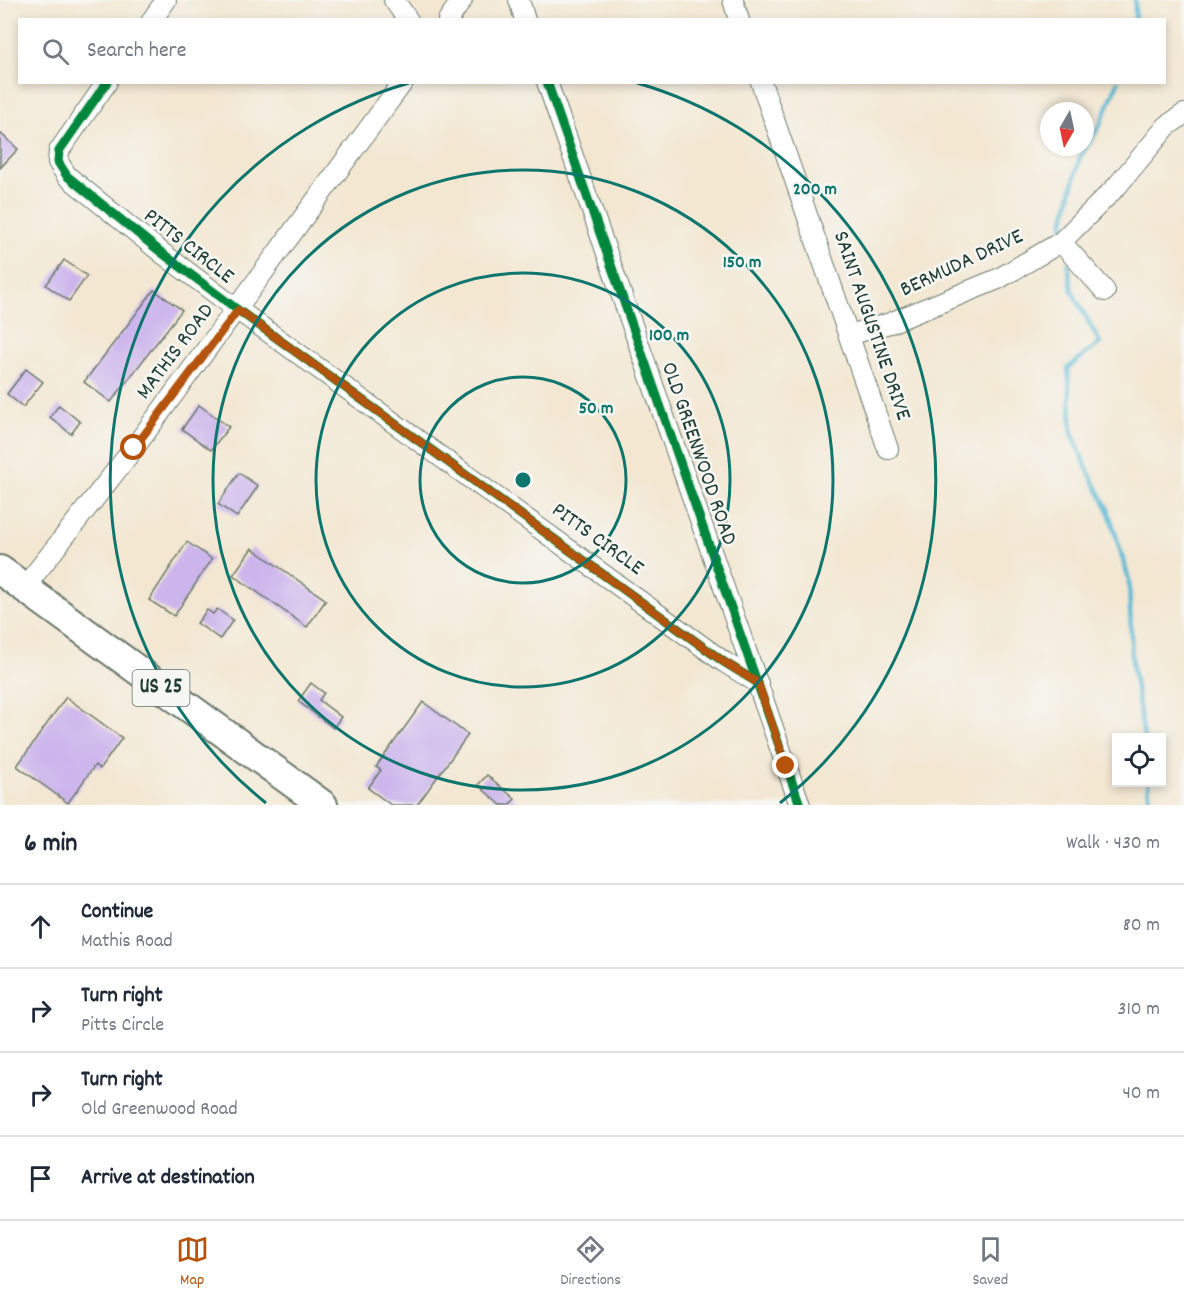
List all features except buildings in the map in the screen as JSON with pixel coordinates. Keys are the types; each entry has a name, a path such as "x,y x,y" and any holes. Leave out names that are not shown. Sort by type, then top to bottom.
{"highway":[{"name":"US 25","path":"0,570 323,805"}],"street":[{"path":"153,18 166,0"},
{"path":"394,0 407,18"},
{"path":"449,18 462,0"},
{"path":"519,0 524,18"},
{"path":"733,0 739,18"},
{"name":"PITTS CIRCLE","path":"106,84 59,151 58,162 62,171 162,253 238,310 714,655 758,683"},
{"name":"MATHIS ROAD","path":"24,588 238,310 402,84"},
{"name":"OLD GREENWOOD ROAD","path":"548,84 800,805"},
{"name":"SAINT AUGUSTINE DRIVE","path":"762,84 888,449"},
{"name":"BERMUDA DRIVE","path":"849,335 890,323 998,279 1061,242 1117,186 1167,126 1184,114"},
{"path":"1061,242 1105,291"}],"waterway":[{"path":"1135,0 1135,18"},
{"path":"1064,230 1063,224 1080,157 1100,125 1117,84"},
{"path":"1068,264 1072,291 1100,343 1068,368 1072,433 1087,469 1108,509 1129,580 1132,662 1143,733"},
{"path":"1148,787 1150,805"}],"cycle path":[{"path":"106,84 59,151 58,162 67,176 162,253 238,310 724,662 758,683"},
{"path":"548,84 800,805"}],"route":[{"path":"134,448 238,310 724,662 758,683 786,766"}]}
